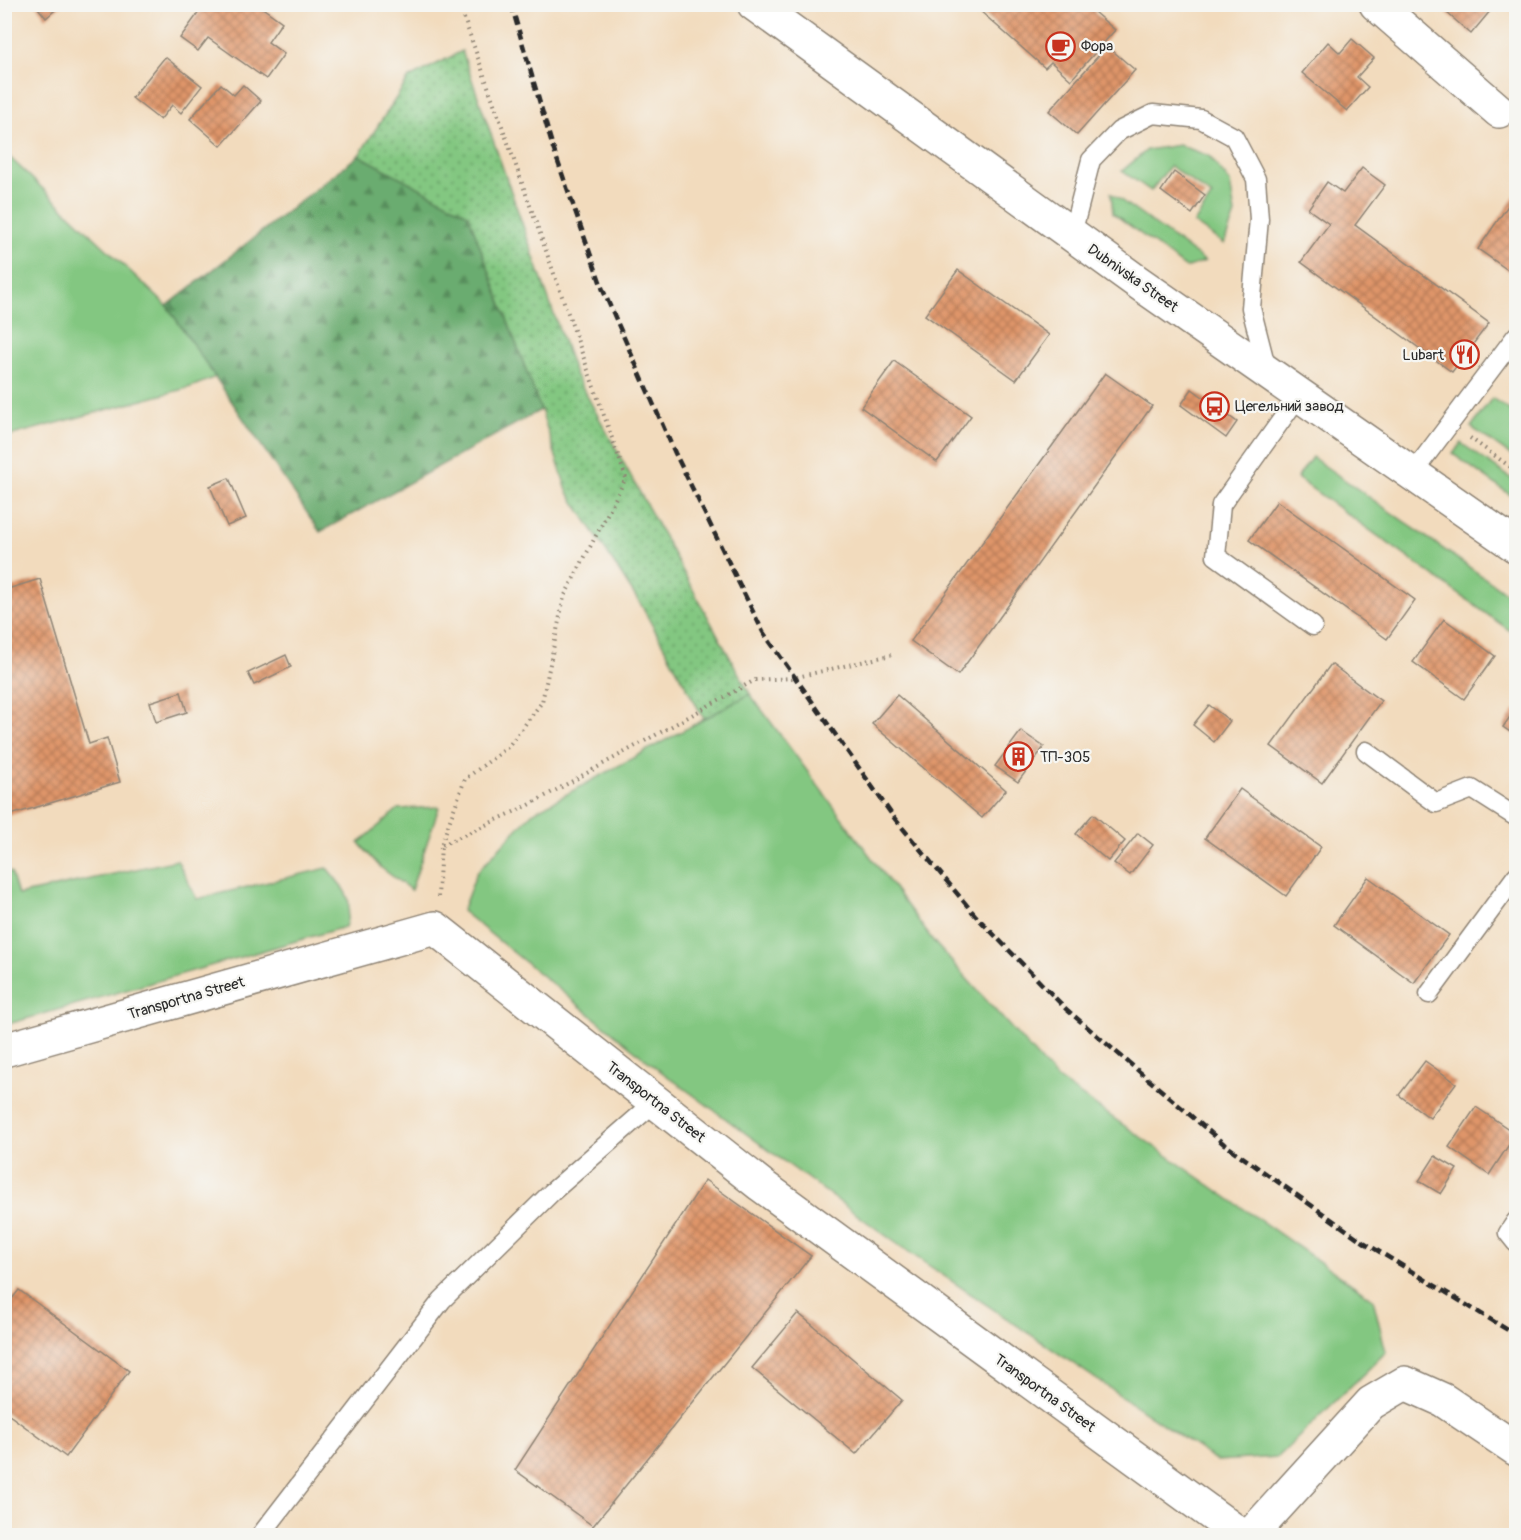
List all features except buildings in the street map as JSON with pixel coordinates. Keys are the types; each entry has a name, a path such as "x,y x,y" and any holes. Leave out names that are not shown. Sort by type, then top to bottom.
{"street":[{"path":"1376,4 1499,111"},
{"name":"Dubnivska Street","path":"761,7 1072,234 1516,546"},
{"name":"Transportna Street","path":"4,1050 435,927 761,1185 1242,1536"},
{"path":"1250,1536 1371,1403 1405,1383 1443,1400 1516,1449"}],"lane":[{"path":"1072,234 1091,160 1119,131 1153,114 1201,119 1234,138 1256,179 1259,219 1251,308 1267,372"},
{"path":"1412,474 1516,336"},
{"path":"1300,394 1221,505 1216,556 1313,626"},
{"path":"1366,751 1436,803 1472,789 1516,817"},
{"path":"1429,994 1516,876"},
{"path":"260,1536 442,1300 552,1192 655,1102"},
{"path":"1516,1221 1508,1233 1516,1243"}],"path":[{"path":"435,927 441,845 465,779 508,747 542,702 564,597 626,478 459,4"},
{"path":"1450,424 1516,471"},
{"path":"441,845 529,805 756,680 793,678 891,655"}],"green space":[{"path":"462,51 574,372 750,694 704,719 641,605 567,491 541,410 468,214 359,155 409,78"},
{"path":"1179,145 1209,156 1230,182 1235,214 1224,244 1194,223 1212,196 1170,166 1151,191 1122,171 1147,150"},
{"path":"4,152 167,306 216,377 191,387 5,437"},
{"path":"359,155 468,214 541,410 320,532 167,306"},
{"path":"1111,193 1205,261 1186,268 1113,213"},
{"path":"1492,398 1516,415 1516,459 1471,427"},
{"path":"1461,443 1516,482 1516,499 1453,454"},
{"path":"1312,457 1516,600 1516,635 1297,478"},
{"path":"750,694 934,942 1056,1078 1373,1299 1386,1352 1278,1457 1217,1461 900,1246 659,1070 462,911 477,872 532,813"},
{"path":"439,807 411,890 380,867 359,843 398,809"},
{"path":"177,860 197,899 327,868 346,894 349,908 345,927 5,1025 5,873 11,872 18,895"}],"railway":[{"path":"511,4 553,148 603,290 675,453 763,632 895,819 975,915 1066,1009 1224,1144 1365,1243 1516,1335"}],"place":[{"name":"Фора","path":"1060,46"},
{"name":"Lubart","path":"1465,355"},
{"name":"Цегельний завод","path":"1214,406"},
{"name":"ТП-305","path":"1019,757"}]}
